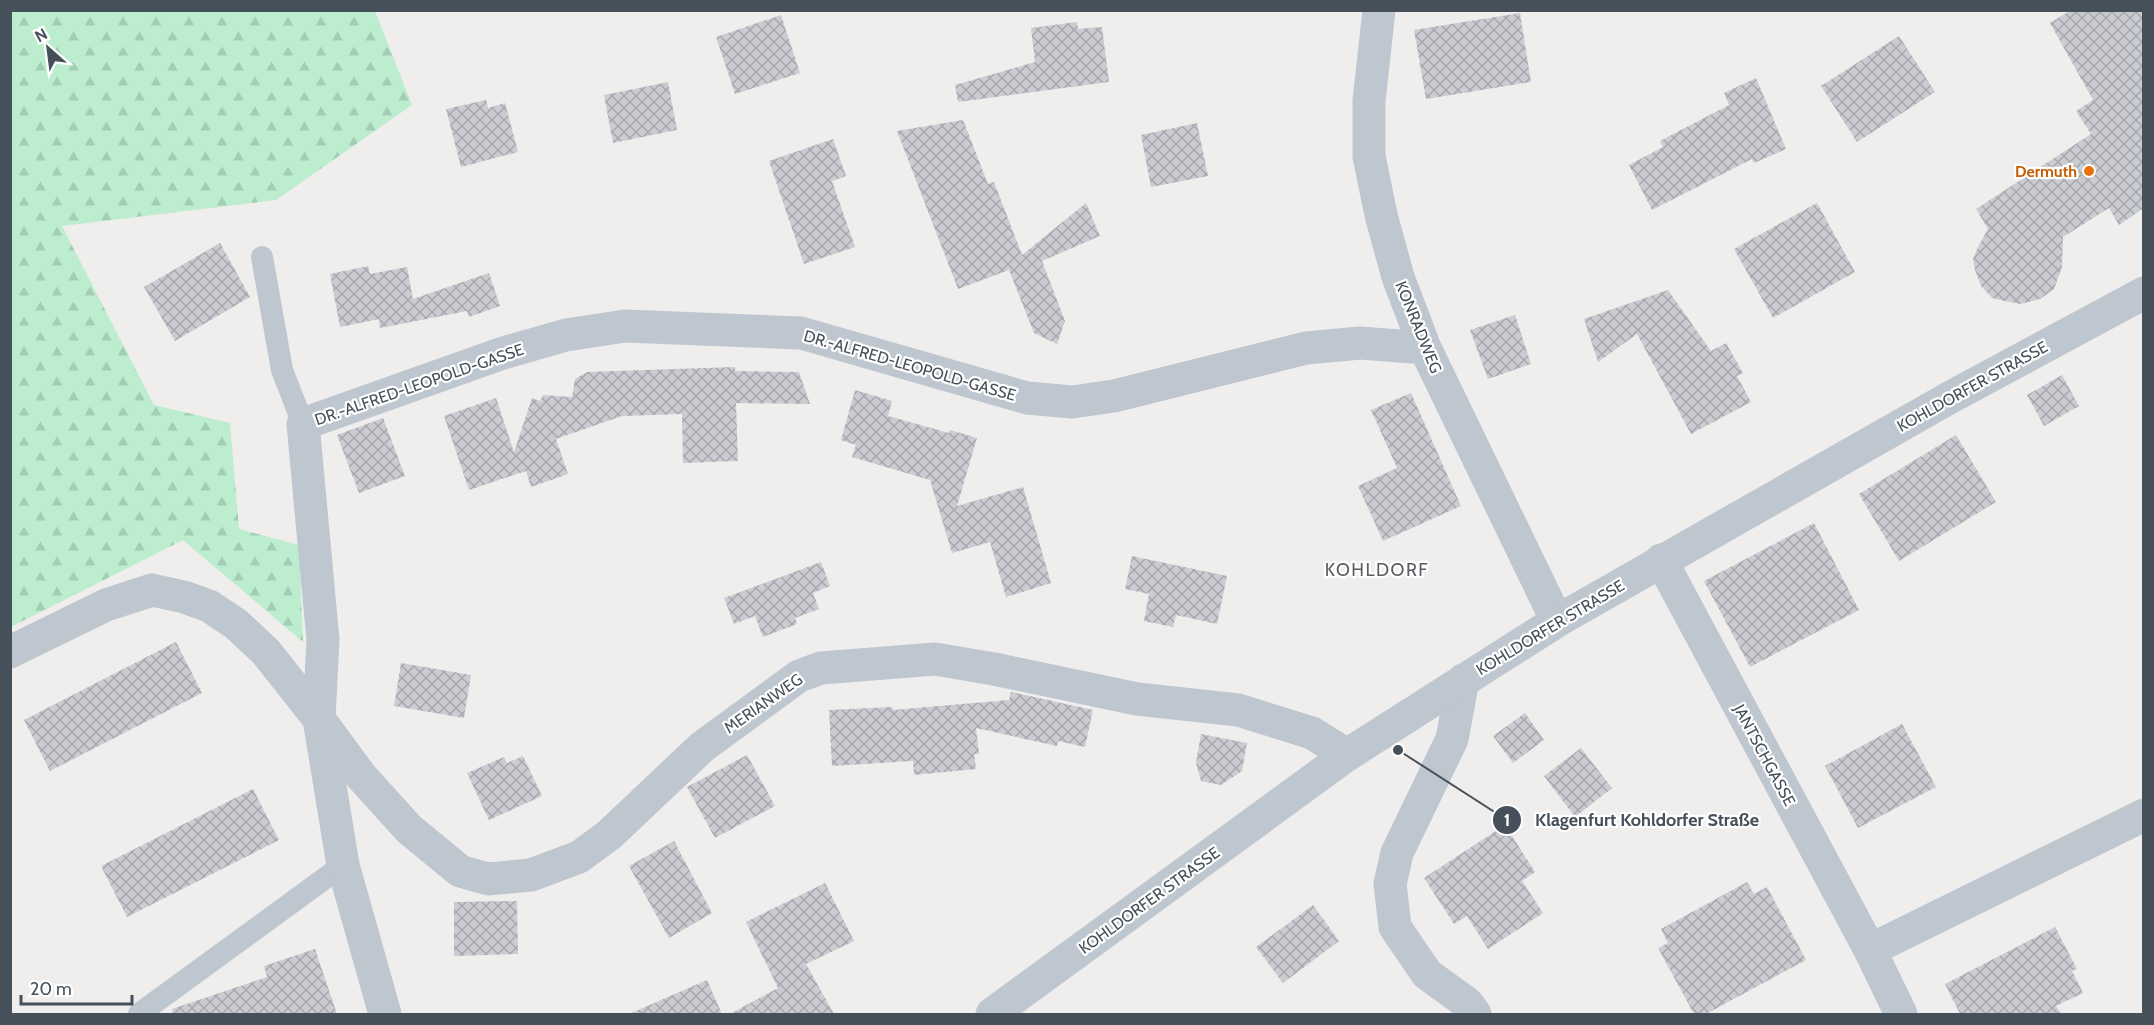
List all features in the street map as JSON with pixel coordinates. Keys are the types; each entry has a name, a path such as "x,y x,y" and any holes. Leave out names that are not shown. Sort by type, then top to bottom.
{"street":[{"name":"KONRADWEG","path":"1379,10 1369,101 1369,156 1398,277 1425,348 1557,621"},
{"name":"KOHLDORFER STRASSE","path":"992,1014 1347,755 1557,621 1949,398 2144,293"},
{"name":"DR.-ALFRED-LEOPOLD-GASSE","path":"318,719 323,640 303,424 503,353 566,335 625,327 801,333 1027,398 1072,402 1114,396 1306,348 1360,343 1425,348"},
{"name":"JANTSCHGASSE","path":"1661,560 1870,950 1901,1014"},
{"name":"MERIANWEG","path":"10,652 106,605 152,590 184,597 209,606 236,624 266,652 362,776 409,829 460,871 488,879 531,876 579,857 609,835 702,747 799,676 821,668 935,660 994,669 1137,699 1238,710 1312,733 1347,755"},
{"path":"1463,680 1452,739 1397,853 1390,885 1395,927 1427,974 1467,1003 1475,1014"},
{"path":"318,719 343,865 385,1014"},
{"path":"1870,950 2144,814"}],"lane":[{"path":"262,257 282,370 303,424"},
{"path":"139,1014 343,865"}],"green space":[{"path":"11,11 375,11 412,105 276,200 62,226 154,405 230,423 239,529 299,545 303,642 183,540 11,627"}],"building":[{"name":"Dermuth","path":"2071,10 2144,10 2144,208 2119,225 2109,208 2063,237 2062,267 2054,289 2040,299 2020,304 1992,298 1981,286 1973,259 1988,229 1976,209 2091,134 2076,111 2093,100 2050,23"},
{"path":"1520,13 1531,82 1426,99 1414,30"},
{"path":"781,15 800,73 735,94 716,37"},
{"path":"1077,22 1078,29 1102,27 1109,82 958,102 955,85 1035,62 1031,28"},
{"path":"1899,36 1935,92 1857,142 1821,86"},
{"path":"1756,78 1786,149 1754,163 1752,159 1652,210 1629,165 1663,147 1660,141 1729,105 1724,93"},
{"path":"668,82 677,130 613,143 604,95"},
{"path":"486,100 488,108 505,103 518,152 461,167 446,109"},
{"path":"963,120 988,184 994,182 1022,255 1086,203 1100,236 1042,261 1065,321 1057,344 1034,333 1009,270 958,289 897,131"},
{"path":"1197,123 1208,176 1151,187 1141,135"},
{"path":"833,139 846,176 832,181 855,247 804,264 769,161"},
{"path":"1817,203 1855,272 1773,318 1734,249"},
{"path":"220,243 250,297 175,341 144,287"},
{"path":"368,266 370,274 407,267 413,299 489,273 500,306 469,317 467,311 380,328 379,319 340,327 330,274"},
{"path":"1668,290 1711,351 1726,343 1743,373 1737,376 1751,402 1691,434 1637,334 1598,362 1584,319"},
{"path":"1515,315 1531,364 1488,379 1470,330"},
{"path":"735,367 735,371 799,372 810,404 736,403 738,461 683,463 682,414 622,416 556,439 568,474 531,487 526,471 469,490 444,416 496,398 514,452 532,398 540,401 543,395 572,397 575,379 587,372"},
{"path":"2062,375 2079,406 2044,426 2027,395"},
{"path":"855,390 892,401 888,416 949,433 950,430 977,438 957,506 1023,487 1051,583 1006,597 990,542 952,553 930,480 852,457 856,445 841,440"},
{"path":"1411,393 1461,506 1383,541 1358,486 1397,468 1371,410"},
{"path":"383,418 405,476 359,493 337,435"},
{"path":"1956,435 1996,502 1899,561 1859,494"},
{"path":"1814,523 1859,610 1750,667 1704,581"},
{"path":"1132,556 1227,576 1217,624 1176,615 1173,627 1144,621 1149,594 1125,589"},
{"path":"821,562 830,586 813,593 819,609 795,618 797,624 763,637 755,616 734,624 724,598"},
{"path":"176,642 202,693 50,771 24,720"},
{"path":"401,663 471,675 464,718 394,706"},
{"path":"1011,692 1093,710 1085,747 1058,741 1057,746 976,728 979,754 974,754 976,769 914,775 913,761 832,766 829,710 892,707 893,710 1009,700"},
{"path":"1525,713 1544,740 1513,763 1493,736"},
{"path":"1902,724 1936,787 1858,828 1825,766"},
{"path":"1201,734 1247,743 1242,771 1221,785 1201,781 1196,763"},
{"path":"1581,748 1612,788 1575,817 1544,776"},
{"path":"747,755 775,806 715,838 687,787"},
{"path":"523,756 542,796 489,820 467,773 504,757 507,763"},
{"path":"253,789 279,840 127,917 101,866"},
{"path":"1505,825 1535,872 1522,881 1543,913 1488,949 1467,916 1454,924 1424,878"},
{"path":"674,841 712,913 669,938 629,866"},
{"path":"1747,882 1754,894 1767,887 1806,960 1706,1014 1694,1014 1658,948 1668,943 1661,929"},
{"path":"825,883 854,941 806,964 834,1014 730,1014 778,988 746,922"},
{"path":"517,901 518,954 454,956 454,902"},
{"path":"1313,905 1339,941 1283,983 1256,947"},
{"path":"2055,927 2077,969 2072,971 2083,993 2056,1006 2061,1014 1960,1014 1945,984"},
{"path":"315,949 337,1014 173,1014 172,1009 267,977 264,966"},
{"path":"707,980 722,1014 629,1014"}],"place":[{"name":"Dermuth","path":"2089,171"},
{"name":"Klagenfurt Kohldorfer Straße","path":"1398,750"}],"district":[{"name":"KOHLDORF","path":"1377,570"}]}
